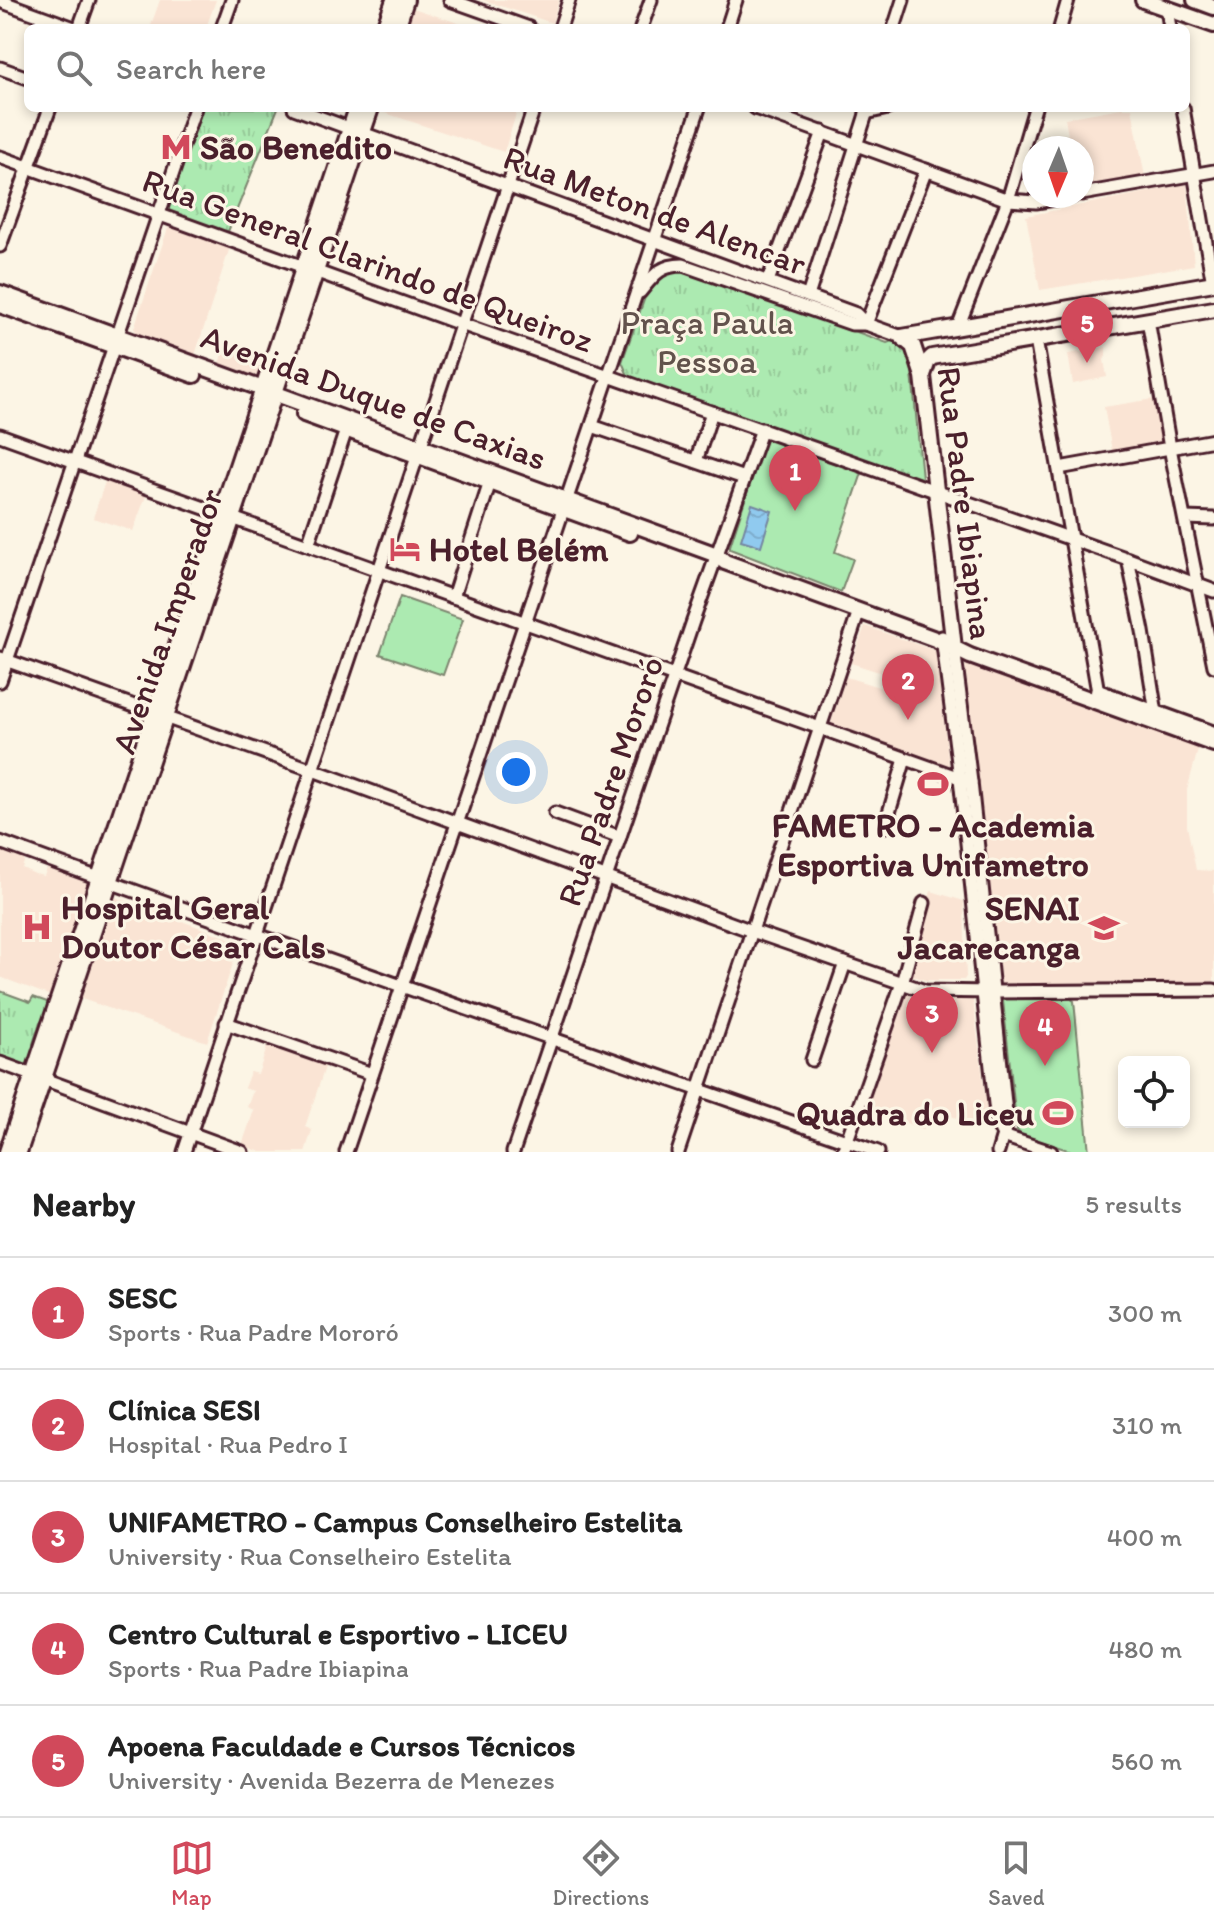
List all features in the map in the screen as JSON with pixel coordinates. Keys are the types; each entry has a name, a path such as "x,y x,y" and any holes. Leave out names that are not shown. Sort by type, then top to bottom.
{"main road":[{"path":"385,24 394,0"},
{"path":"398,24 406,0"},
{"path":"1143,0 1214,25"},
{"path":"1195,0 1214,7"},
{"path":"1185,15 1200,14 1214,18"},
{"name":"Avenida Imperador","path":"356,131 357,112"},
{"name":"Avenida Imperador","path":"7,1152 38,1077 105,881 115,826 160,715 356,131 368,112"},
{"path":"902,337 1213,284"},
{"name":"Avenida Duque de Caxias","path":"0,293 116,341 859,611 1156,713 1214,744"},
{"name":"Avenida Duque de Caxias","path":"0,305 116,341"},
{"path":"923,376 932,357 1214,309"},
{"name":"Rua Padre Ibiapina","path":"902,337 913,346 923,376 948,642"},
{"name":"Avenida Duque de Caxias","path":"268,396 346,430 419,451 490,482 565,504"},
{"name":"Avenida Duque de Caxias","path":"948,642 970,656 1174,725 1214,734"},
{"name":"Avenida Imperador","path":"19,1152 38,1077"}],"street":[{"path":"79,24 89,0"},
{"path":"223,24 232,0"},
{"path":"450,0 518,24"},
{"path":"561,24 569,0"},
{"path":"642,24 651,0"},
{"path":"728,24 736,0"},
{"path":"895,24 903,0"},
{"path":"1061,24 1068,0"},
{"path":"0,1 66,24"},
{"path":"1167,8 1169,24"},
{"path":"0,68 24,77"},
{"path":"0,246 49,112"},
{"path":"0,681 4,659 75,462 194,112"},
{"name":"Rua Meton de Alencar","path":"305,112 856,314 866,324 902,337"},
{"path":"184,1152 533,112"},
{"path":"346,1152 698,112"},
{"path":"766,112 1008,200 1022,201"},
{"path":"808,296 866,112"},
{"path":"958,327 1008,200 1034,112"},
{"path":"1184,112 1213,284"},
{"path":"768,281 823,132"},
{"name":"Rua General Clarindo de Queiroz","path":"0,157 1214,591"},
{"path":"633,301 662,268 683,265 852,324 866,324 926,170"},
{"path":"1094,192 1214,171"},
{"path":"1148,320 1214,666"},
{"path":"1036,340 1098,692"},
{"path":"696,461 712,412"},
{"path":"592,426 744,478"},
{"name":"Rua Padre Mororó","path":"513,1152 762,429"},
{"path":"308,545 346,430"},
{"path":"0,435 965,780"},
{"path":"1059,468 1214,440"},
{"path":"453,597 490,482"},
{"path":"1185,518 1214,519"},
{"path":"1128,559 1156,713"},
{"path":"678,1152 859,611"},
{"name":"Rua Padre Ibiapina","path":"948,642 988,992 1007,1122 998,1152"},
{"path":"4,659 925,991 1214,990"},
{"path":"885,826 905,759"},
{"path":"555,813 620,837"},
{"path":"0,842 257,936 699,1089 845,1147 878,1152"},
{"path":"845,1147 902,983 924,903"},
{"path":"812,1060 845,963"},
{"path":"226,1023 372,1074"},
{"path":"0,1063 241,1152"},
{"path":"1003,1136 1051,1152"}],"shaded area":[{"path":"160,0 216,0 207,24 151,24"},
{"path":"483,0 559,0 552,23"},
{"path":"410,7 461,24 404,24"},
{"path":"382,112 517,112 504,152"},
{"path":"1099,112 1133,112 1145,177 1094,186 1094,136 1068,136 1065,118"},
{"path":"1187,184 1194,265 1040,290 1026,216 1066,208 1094,208 1094,202"},
{"path":"174,227 230,247 195,355 137,334 134,328 168,228"},
{"path":"226,343 265,357 257,377 219,364"},
{"path":"1106,347 1104,360 1107,377 1073,384 1068,354"},
{"path":"1154,399 1161,439 1159,443 1112,451 1104,407"},
{"path":"106,479 147,493 133,531 93,518"},
{"path":"865,626 936,651 948,766 834,727 831,722 846,677 902,694 904,682 901,679 851,663"},
{"path":"965,664 1199,746 1187,790 1187,826 1196,870 1214,871 1214,984 1001,984"},
{"name":"Hospital Geral Doutor César Cals","path":"0,850 25,859 22,868 35,874 44,876 48,866 89,881 51,996 0,977"},
{"path":"931,891 964,901 964,980 925,980 906,973"},
{"path":"112,896 240,942 207,1042 79,998"},
{"path":"902,992 973,1000 989,1126 946,1115 939,1126 926,1124 923,1130 867,1106"},
{"path":"268,1044 326,1064 305,1127 312,1130 305,1152 261,1152 242,1145 254,1110 247,1107 253,1091 244,1088 250,1072 258,1074"}],"green space":[{"path":"201,112 276,112 227,234 168,213"},
{"name":"Praça Paula Pessoa","path":"686,270 887,343 892,341 910,352 922,478 915,479 629,378 622,362 649,286 663,271"},
{"path":"765,438 862,473 835,552 853,559 841,592 730,549"},
{"path":"400,597 463,619 443,675 380,654"},
{"path":"0,991 30,1002 33,997 50,1003 47,1021 40,1022 33,1044 37,1049 27,1069 0,1060"},
{"path":"1005,999 1074,1001 1089,1152 1074,1152 1021,1135 1017,1130"}],"water":[{"path":"752,504 772,511 761,546 741,540"}],"place":[{"name":"São Benedito","path":"176,147"},
{"name":"Apoena Faculdade e Cursos Técnicos","path":"1087,363"},
{"name":"SESC","path":"795,511"},
{"name":"Hotel Belém","path":"405,549"},
{"name":"Clínica SESI","path":"908,720"},
{"name":"FAMETRO - Academia Esportiva Unifametro","path":"933,784"},
{"name":"Hospital Geral Doutor César Cals","path":"37,927"},
{"name":"SENAI Jacarecanga","path":"1104,928"},
{"name":"UNIFAMETRO - Campus Conselheiro Estelita","path":"932,1053"},
{"name":"Centro Cultural e Esportivo - LICEU","path":"1045,1066"},
{"name":"Quadra do Liceu","path":"1058,1113"}]}
